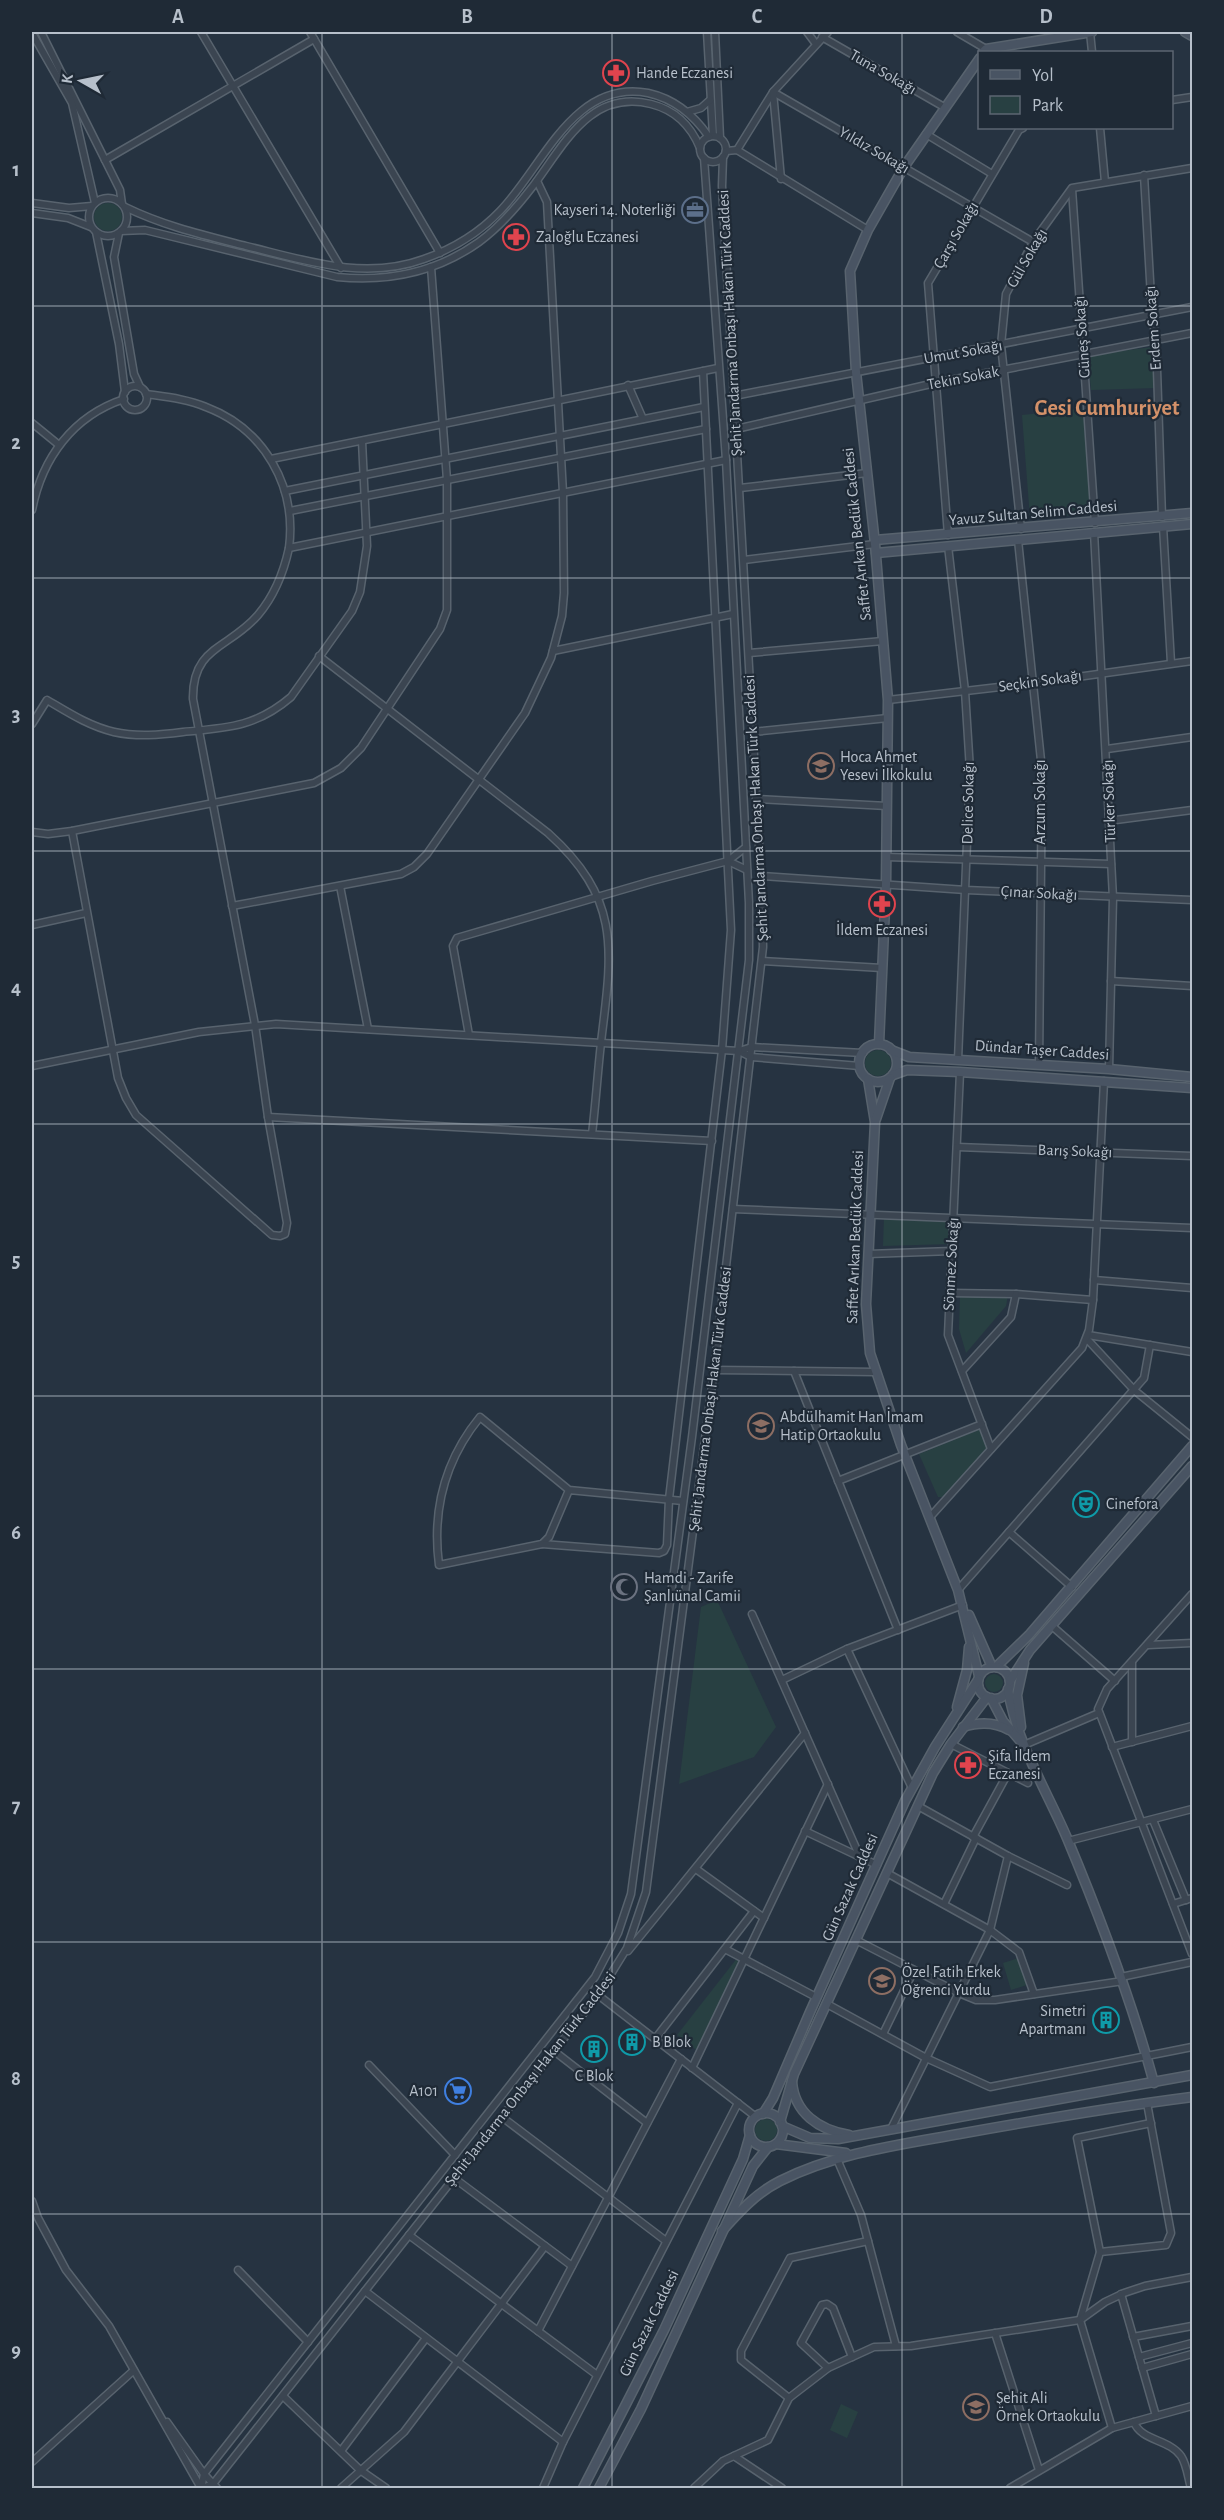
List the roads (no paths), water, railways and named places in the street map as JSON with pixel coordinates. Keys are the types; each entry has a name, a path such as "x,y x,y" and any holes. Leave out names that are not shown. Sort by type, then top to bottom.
{"street":[{"path":"201,32 341,268"},
{"path":"310,32 440,253"},
{"path":"707,32 714,137"},
{"path":"714,137 715,32"},
{"path":"807,32 816,44"},
{"path":"957,32 985,51 1091,32 1092,51"},
{"path":"1185,32 1192,36"},
{"path":"32,33 36,40 72,103 93,205 89,214 119,344 124,395 128,407 138,410 146,404 146,394 134,374 114,257 120,232 127,220 120,190 45,33 36,40"},
{"path":"32,213 68,218 110,236 120,232 145,230 337,277 382,278 406,275 461,254 491,233 537,181 570,135 596,111 618,103 642,102 670,111 689,128 704,158 714,162 725,154 737,150 773,92 825,34"},
{"name":"Tuna Sokağı","path":"825,34 944,107"},
{"path":"105,160 314,39"},
{"name":"Saffet Arıkan Bedük Caddesi","path":"879,1044 886,884 888,700 875,546 858,401 850,271 868,230 904,167 978,61"},
{"path":"32,203 69,208 93,205 106,198 115,199 123,205 178,230 341,268 394,267 440,253 471,236 498,213 571,119 591,104 611,95 640,92 666,99 687,112 725,144 725,154"},
{"path":"773,92 781,178"},
{"name":"Yıldız Sokağı","path":"773,92 1034,242"},
{"path":"1173,100 1192,97"},
{"path":"687,112 701,108 710,100"},
{"name":"Çarşı Sokağı","path":"948,535 928,284 972,207 1021,129"},
{"path":"1100,129 1105,182"},
{"path":"926,134 992,174"},
{"path":"700,148 703,141 714,137"},
{"path":"737,150 868,230"},
{"name":"Şehit Jandarma Onbaşı Hakan Türk Caddesi","path":"215,2486 282,2396 598,1995 620,1961 638,1920 648,1879 714,1370 762,961 761,876 722,186 725,154"},
{"name":"Şehit Jandarma Onbaşı Hakan Türk Caddesi","path":"201,2488 204,2474 595,1977 607,1957 625,1915 635,1868 750,960 726,460 704,158"},
{"path":"1072,188 1192,168"},
{"name":"Erdem Sokağı","path":"1144,175 1152,315 1156,340 1171,663"},
{"path":"232,906 401,874 414,867 427,854 525,713 539,686 560,628 564,593 562,493 547,202 537,181"},
{"name":"Gül Sokağı","path":"1020,529 1001,345 1006,294 1034,242 1072,188"},
{"name":"Güneş Sokağı","path":"1072,188 1095,528"},
{"path":"32,832 48,834 72,831 314,783 355,755 388,709 446,616 447,480 431,267"},
{"name":"Umut Sokağı","path":"734,396 1192,307"},
{"name":"Tekin Sokak","path":"736,429 935,383 1192,333"},
{"path":"271,459 718,368"},
{"path":"683,1501 669,1499 569,1490 480,1417 457,1451 444,1481 438,1509 439,1565 542,1544 662,1552 667,1545 669,1499 712,1141 730,950 728,861 703,371"},
{"path":"628,385 643,420"},
{"path":"32,510 41,477 59,445 87,417 124,395 130,388 140,387"},
{"path":"72,831 120,1085 136,1115 272,1235 285,1234 287,1223 268,1117 255,1025 193,692 199,666 207,654 235,636 260,613 278,582 289,548 290,511 285,491 271,459 244,429 213,410 181,399 146,394"},
{"path":"285,491 704,407"},
{"path":"32,423 59,445"},
{"path":"290,511 706,429"},
{"path":"32,724 47,700 84,722 114,732 147,735 199,731 239,726 275,709 291,697 357,602 365,571 368,532 362,441"},
{"path":"289,548 726,460"},
{"path":"740,488 867,473"},
{"name":"Yavuz Sultan Selim Caddesi","path":"1163,522 1192,513"},
{"name":"Yavuz Sultan Selim Caddesi","path":"875,546 948,546 1018,540 1095,528 1163,522 1192,524"},
{"name":"Yavuz Sultan Selim Caddesi","path":"875,546 948,535 1020,529 1095,528"},
{"name":"Türker Sokağı","path":"1095,528 1113,898 1109,1069"},
{"name":"Arzum Sokağı","path":"1018,540 1042,770 1039,1065"},
{"path":"744,560 875,546"},
{"name":"Delice Sokağı","path":"948,546 965,691 970,770 958,1060"},
{"path":"553,651 733,614"},
{"path":"748,653 883,641"},
{"path":"319,656 548,833 564,848 598,897 607,928 610,958 592,1134"},
{"name":"Seçkin Sokağı","path":"888,700 1192,661"},
{"path":"753,732 888,718"},
{"path":"1107,748 1192,737"},
{"path":"756,799 887,806"},
{"path":"1108,821 1192,810"},
{"path":"469,1035 453,946 457,938 728,861 746,847"},
{"path":"886,857 1111,864"},
{"path":"728,861 747,870"},
{"name":"Çınar Sokağı","path":"761,876 966,890 1192,900"},
{"path":"340,886 368,1029"},
{"path":"32,925 87,913"},
{"path":"762,961 882,968"},
{"path":"1111,981 1192,986"},
{"path":"32,1066 216,1029 255,1025 368,1029 739,1051 752,1047 862,1053"},
{"path":"875,1122 896,1062 891,1050 879,1044 868,1047 862,1053 860,1066 868,1079 881,1082 891,1076"},
{"name":"Dündar Taşer Caddesi","path":"891,1050 909,1057 1109,1069 1192,1077"},
{"path":"739,1051 751,1057 860,1066"},
{"name":"Dündar Taşer Caddesi","path":"891,1076 907,1070 960,1072 1192,1088"},
{"name":"Sönmez Sokağı","path":"960,1072 948,1335 991,1449"},
{"path":"868,1079 875,1122"},
{"path":"930,1516 1082,1348 1088,1337 1093,1300 1104,1081"},
{"path":"268,1117 712,1141"},
{"name":"Saffet Arıkan Bedük Caddesi","path":"875,1122 868,1254 867,1331 875,1372 958,1590 967,1622"},
{"name":"Barış Sokağı","path":"957,1146 1192,1156"},
{"path":"733,1209 1192,1228"},
{"path":"868,1254 952,1251"},
{"path":"1094,1280 1192,1288"},
{"path":"950,1293 1016,1294 1093,1300"},
{"path":"962,1371 1011,1317 1016,1294"},
{"path":"1088,1337 1192,1352"},
{"path":"1088,1337 1134,1390 1192,1437"},
{"path":"958,1590 1144,1378 1150,1345"},
{"path":"714,1370 875,1372"},
{"path":"794,1371 898,1630"},
{"path":"838,1481 982,1424"},
{"path":"979,1678 985,1670 994,1667 1018,1647 1192,1446"},
{"path":"989,1698 1003,1696 1030,1650 1192,1466"},
{"path":"542,1544 549,1537 569,1490"},
{"path":"1009,1532 1072,1587"},
{"path":"1192,1594 1107,1689 1098,1709 1192,1954"},
{"path":"782,1680 847,1649 963,1605 994,1667 1007,1673 1012,1713 1024,1745 1068,1841 1122,1979 1154,2083"},
{"path":"753,1614 860,1857"},
{"path":"967,1622 981,1692 989,1698 1010,1731 1024,1745"},
{"path":"951,1722 968,1670 967,1622"},
{"path":"1052,1626 1115,1681"},
{"path":"1148,1645 1192,1643"},
{"path":"847,1649 912,1788"},
{"path":"1024,1745 1017,1695 1021,1673 1030,1650"},
{"path":"1131,1663 1132,1742"},
{"name":"Gün Sazak Caddesi","path":"760,2115 773,2098 816,1997 912,1788 979,1678"},
{"name":"Gün Sazak Caddesi","path":"781,2124 792,2079 933,1773 963,1727 989,1698"},
{"path":"1024,1745 1099,1713"},
{"path":"963,1727 984,1724 1000,1726 1010,1731"},
{"path":"1112,1747 1192,1726"},
{"path":"620,1961 805,1733"},
{"path":"951,1744 1028,1784"},
{"path":"944,1904 974,1838 1008,1773"},
{"path":"692,2068 828,1784"},
{"path":"918,1806 974,1838 1067,1885"},
{"path":"1068,1841 1192,1809"},
{"path":"1153,1820 1189,1899 1173,1904"},
{"path":"805,1831 877,1865"},
{"path":"891,2129 990,1930 1008,1856"},
{"path":"696,1869 764,1918"},
{"path":"887,1873 990,1930 1019,1952 1034,1994"},
{"path":"655,2039 754,1911"},
{"path":"856,1940 958,1993 983,2001 1122,1979 1192,1962"},
{"path":"725,1948 816,1997"},
{"path":"883,2034 914,1970"},
{"path":"598,1995 738,2103 760,2115 775,2116 781,2124 816,2139 838,2139 1192,2075"},
{"path":"826,2004 926,2058 981,2085 995,2087 1192,2047"},
{"path":"554,2050 647,2123"},
{"path":"538,2331 681,2059"},
{"path":"369,2064 455,2155"},
{"path":"792,2079 796,2102 809,2119 829,2129 852,2135"},
{"path":"722,2231 763,2191 789,2177 852,2153 1192,2097"},
{"path":"543,2488 563,2442 738,2103"},
{"path":"1100,2252 1166,2245 1170,2239 1171,2229 1147,2103"},
{"path":"760,2115 749,2127 750,2135 757,2145 852,2153"},
{"path":"502,2117 666,2241"},
{"path":"1112,2428 1080,2320 1100,2252 1077,2138 1151,2123"},
{"path":"772,2146 781,2138 781,2124"},
{"name":"Gün Sazak Caddesi","path":"583,2488 664,2330 743,2159 750,2135"},
{"name":"Gün Sazak Caddesi","path":"600,2488 641,2409 753,2166 772,2146"},
{"path":"837,2159 861,2215 896,2346"},
{"path":"454,2178 572,2266"},
{"path":"32,2201 38,2218 66,2270 109,2326 201,2488 215,2486"},
{"path":"409,2235 597,2375"},
{"path":"789,2398 741,2360 741,2349 790,2258 868,2241"},
{"path":"340,2488 404,2432 545,2246"},
{"path":"238,2270 308,2342"},
{"path":"694,2488 723,2462 768,2440 789,2398 828,2368 874,2347 911,2346 1080,2320 1120,2294 1145,2286 1192,2277"},
{"path":"365,2291 563,2442"},
{"path":"1120,2294 1156,2416"},
{"path":"828,2368 801,2343 822,2305 827,2304 832,2308 852,2357"},
{"path":"1133,2337 1192,2326"},
{"path":"995,2333 1039,2470"},
{"path":"341,2451 426,2338"},
{"path":"1139,2358 1192,2343"},
{"path":"1142,2368 1192,2354"},
{"path":"32,2462 134,2371"},
{"path":"145,2392 215,2486"},
{"path":"282,2396 360,2470 386,2488"},
{"path":"1010,2488 1112,2428 1192,2406"},
{"path":"1134,2422 1141,2432 1173,2447 1184,2463 1191,2488"},
{"path":"734,2456 783,2488"}],"place":[{"name":"Hande Eczanesi","path":"616,73"},
{"name":"Kayseri 14. Noterliği","path":"695,210"},
{"name":"Zaloğlu Eczanesi","path":"516,237"},
{"name":"Hoca Ahmet Yesevi İlkokulu","path":"821,766"},
{"name":"İldem Eczanesi","path":"882,904"},
{"name":"Abdülhamit Han İmam Hatip Ortaokulu","path":"761,1426"},
{"name":"Cinefora","path":"1086,1504"},
{"name":"Hamdi - Zarife Şanlıünal Camii","path":"624,1587"},
{"name":"Şifa İldem Eczanesi","path":"968,1765"},
{"name":"Özel Fatih Erkek Öğrenci Yurdu","path":"882,1981"},
{"name":"Simetri Apartmanı","path":"1106,2020"},
{"name":"B Blok","path":"632,2042"},
{"name":"C Blok","path":"594,2049"},
{"name":"A101","path":"458,2091"},
{"name":"Şehit Ali Örnek Ortaokulu","path":"976,2407"}],"district":[{"name":"Gesi Cumhuriyet","path":"1107,408"}]}
